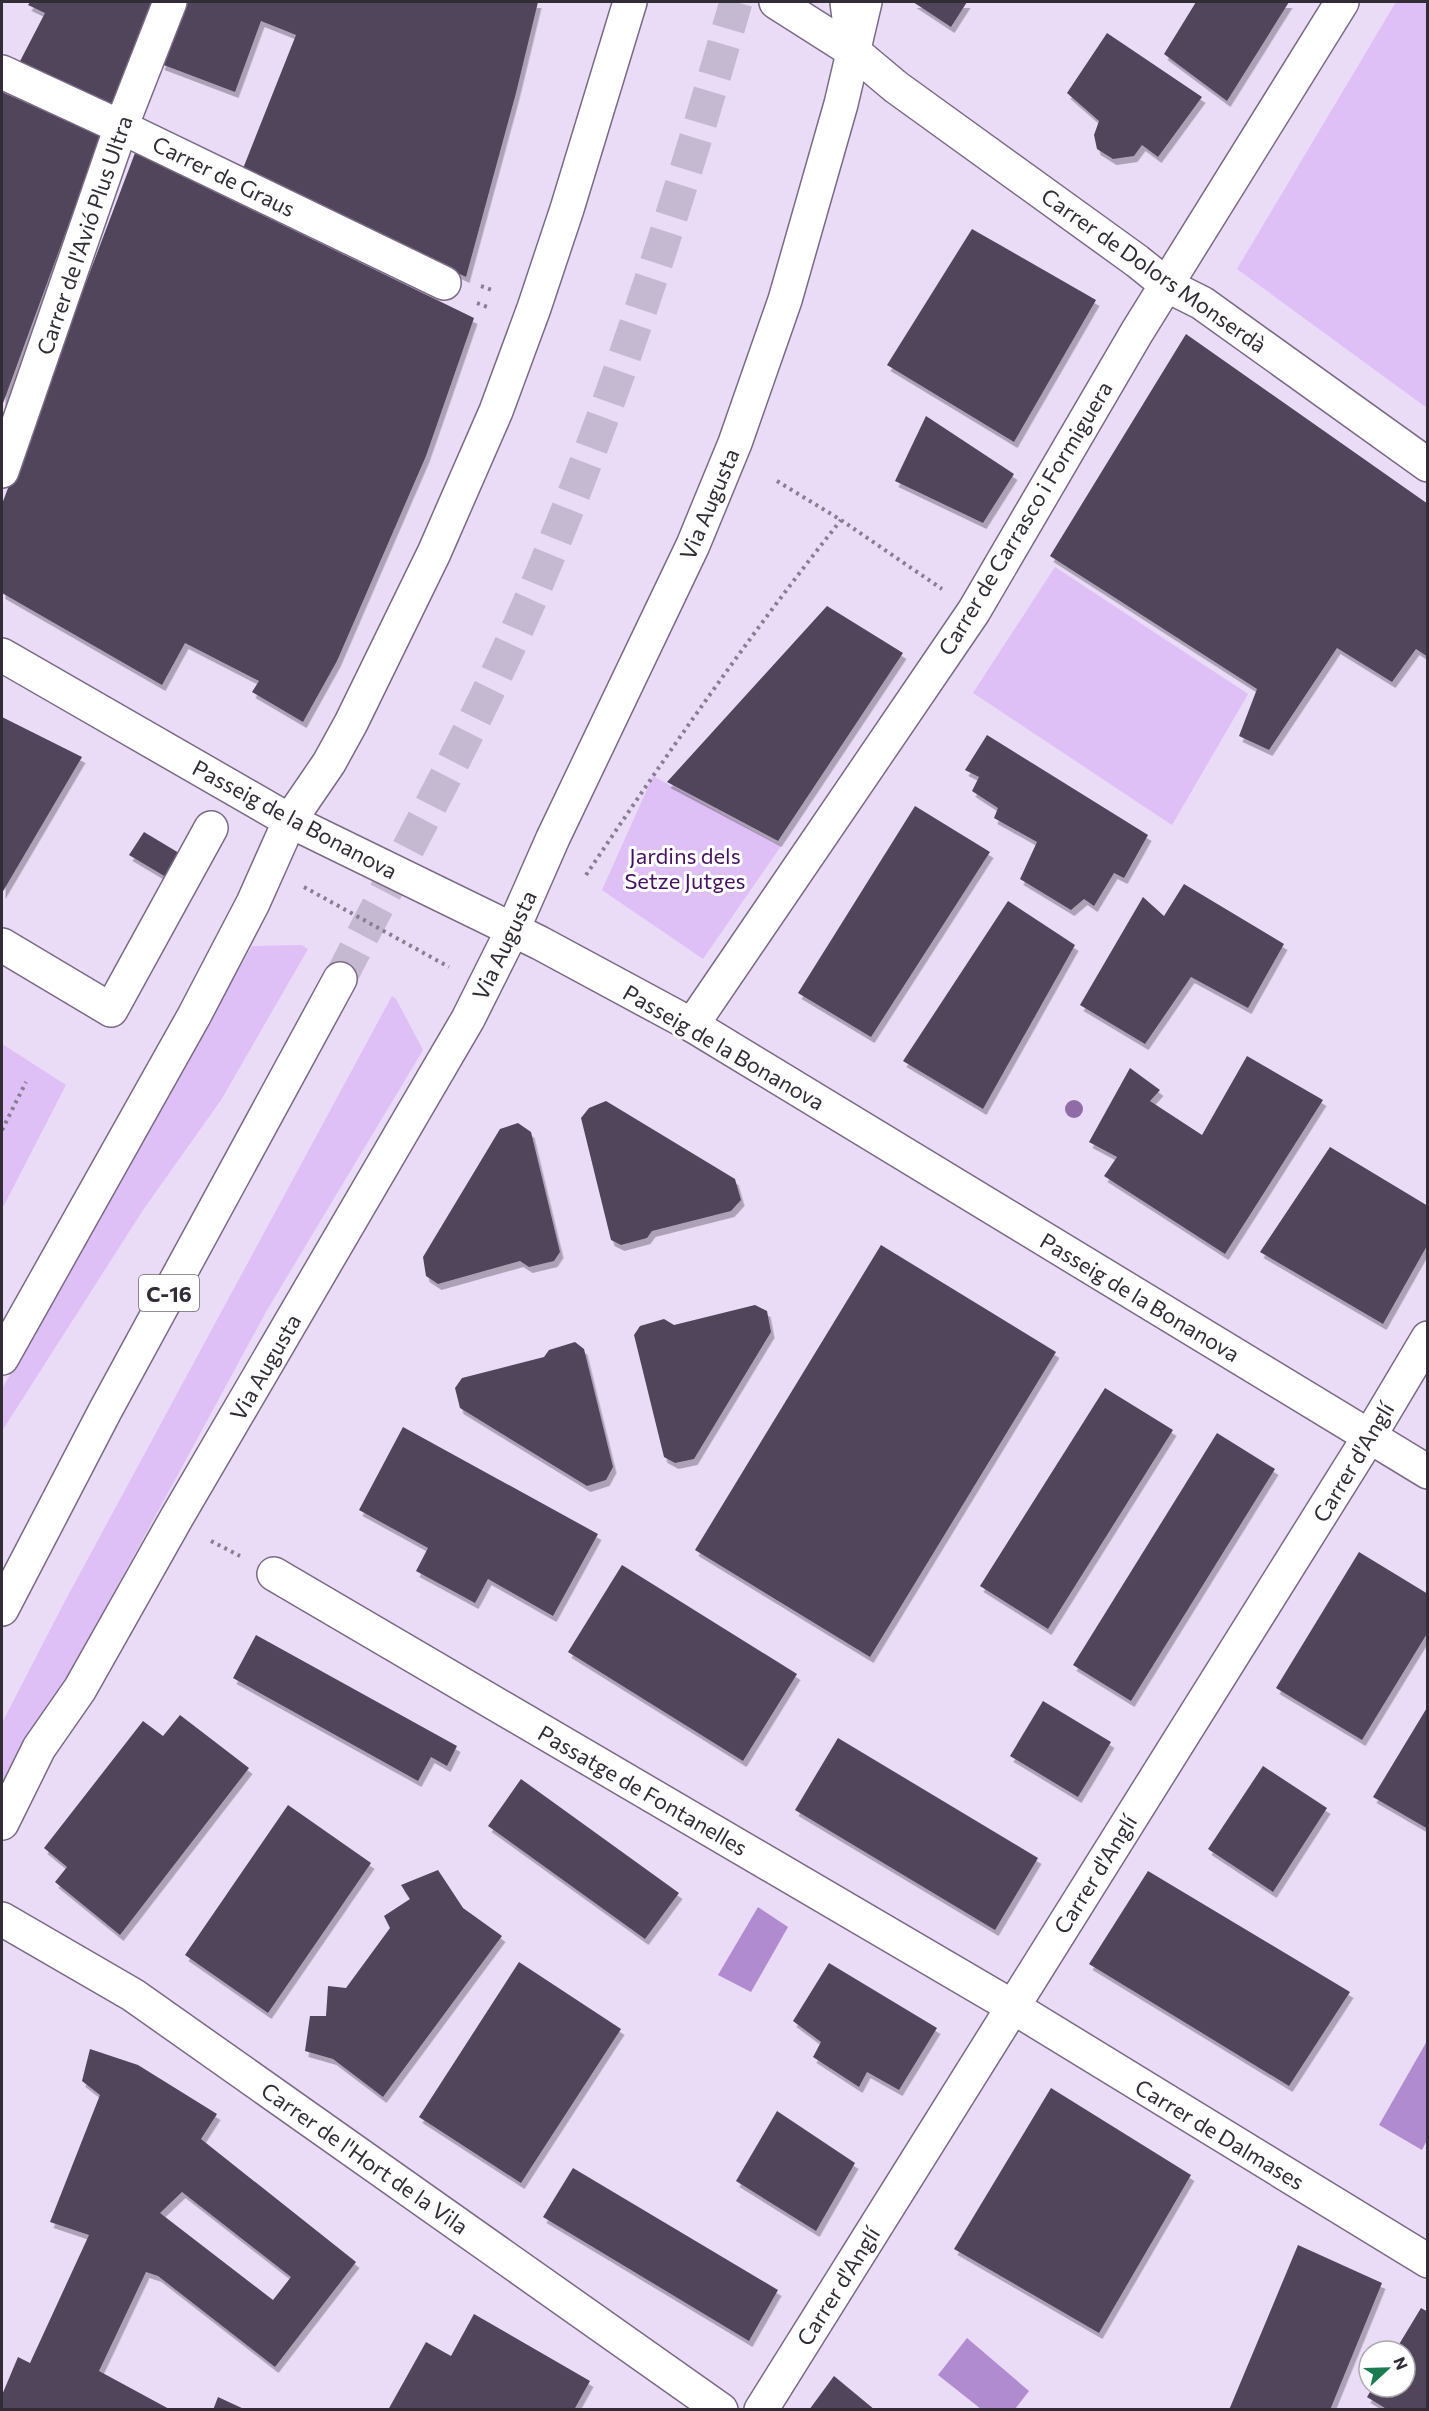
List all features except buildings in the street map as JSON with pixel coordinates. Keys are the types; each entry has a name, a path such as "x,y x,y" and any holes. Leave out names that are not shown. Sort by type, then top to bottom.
{"main road":[{"name":"Carrer de l'Avió Plus Ultra","path":"2,471 122,127 170,2"},
{"path":"2,1358 194,1016 253,903 290,820 329,763 351,723 434,553 496,411 567,209 630,2"},
{"name":"Carrer de Dolors Monserdà","path":"776,2 853,51 896,87 1137,261 1168,286 1203,303 1428,465"},
{"path":"848,2 853,51"},
{"name":"Via Augusta","path":"2,1823 39,1748 80,1689 484,987 513,929 553,838 693,545 735,443 785,300 841,104 865,2"},
{"name":"Carrer de Carrasco i Formiguera","path":"692,1025 974,611 1137,332 1168,286 1342,2"},
{"name":"Carrer de Graus","path":"2,72 122,127 444,284"},
{"name":"Passeig de la Bonanova","path":"2,655 290,820 513,929 692,1025 1428,1473"},
{"path":"2,945 111,1010 211,828"},
{"name":"C-16","path":"2,1609 105,1412 340,979"},
{"name":"Carrer d'Anglí","path":"761,2409 1369,1437 1428,1338"},
{"name":"Passatge de Fontanelles","path":"274,1574 1013,2007"},
{"name":"Carrer de l'Hort de la Vila","path":"2,1918 133,1995 721,2409"},
{"name":"Carrer de Dalmases","path":"1013,2007 1428,2261"}],"path":[{"path":"478,303 490,308"},
{"path":"777,481 841,520 950,594"},
{"path":"586,875 786,588 841,520"},
{"path":"262,880 274,879 300,884 484,987"},
{"path":"2,1130 26,1082"}],"green space":[{"path":"1396,2 1427,2 1427,408 1237,269"},
{"path":"1055,567 1248,694 1172,825 973,693"},
{"name":"Jardins dels Setze Jutges","path":"653,776 781,846 703,959 602,890"},
{"path":"301,945 308,949 221,1100 143,1210 2,1431 2,1389 252,946"},
{"path":"392,996 396,999 423,1050 267,1310 2,1799 2,1723 64,1603"},
{"path":"2,1044 66,1085 2,1209"}],"shaded area":[{"path":"758,1907 788,1927 751,1992 718,1975"},
{"path":"1427,2041 1427,2140 1422,2150 1379,2125"},
{"path":"967,2338 1029,2391 1015,2409 981,2409 938,2375"}],"tunnel":[{"path":"340,979 473,722 522,618 573,496 649,286 736,2"}]}
